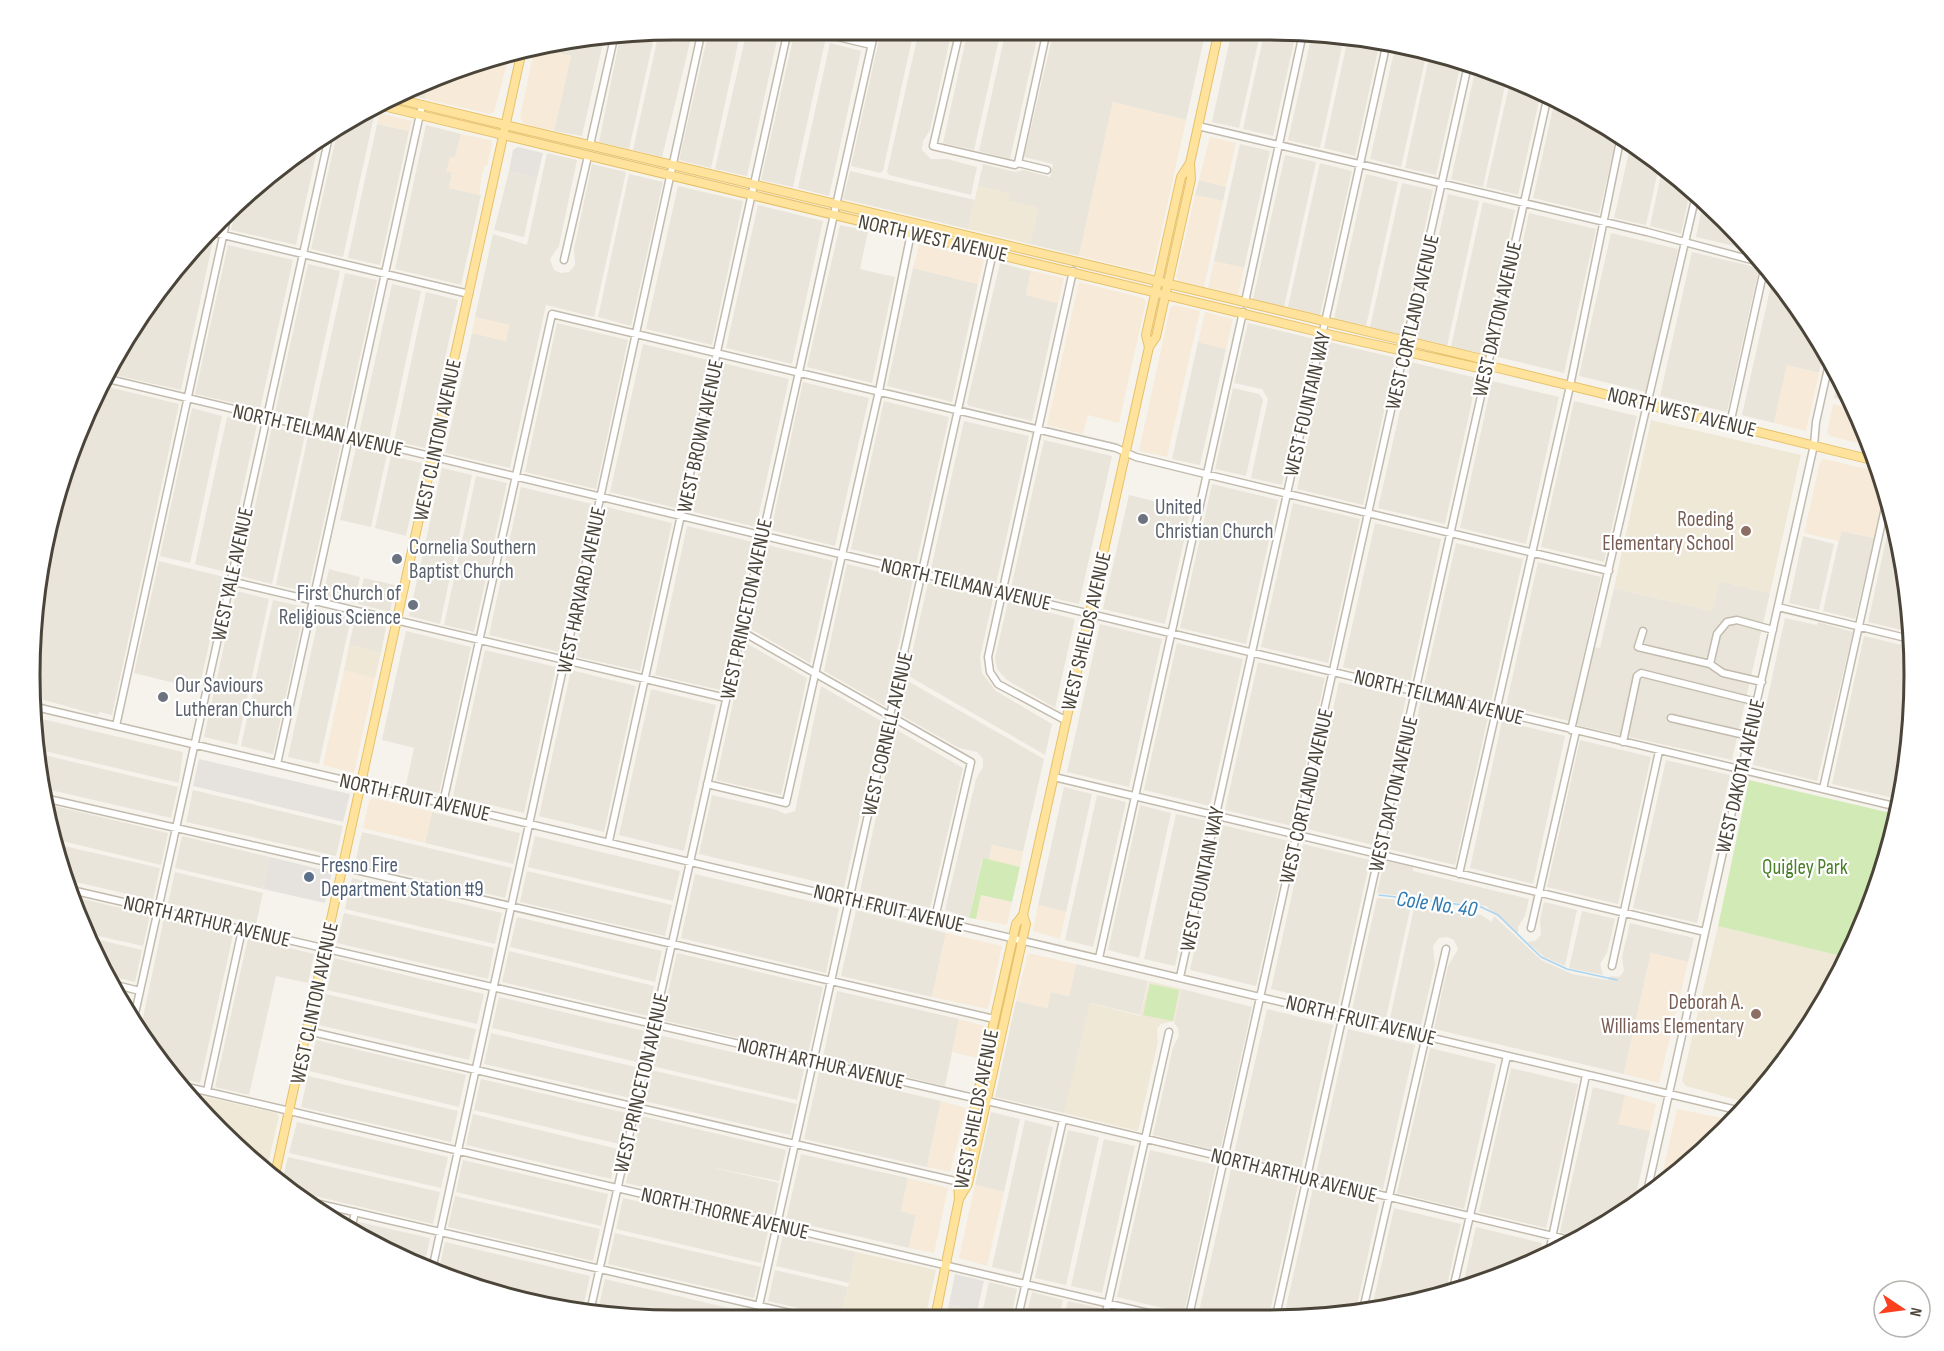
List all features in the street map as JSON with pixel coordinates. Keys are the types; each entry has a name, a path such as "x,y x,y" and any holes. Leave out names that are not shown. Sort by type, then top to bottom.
{"main road":[{"name":"WEST SHIELDS AVENUE","path":"937,1310 959,1199 958,1181 1013,937 1017,922 1023,915 1149,347 1156,337 1166,294 1191,179 1190,163 1217,40"},
{"name":"WEST CLINTON AVENUE","path":"276,1169 520,60"},
{"name":"NORTH WEST AVENUE","path":"406,101 1482,359 1486,365"},
{"name":"NORTH WEST AVENUE","path":"391,108 1323,333 1479,368 1486,365 1865,458"},
{"name":"WEST SHIELDS AVENUE","path":"1149,347 1146,335 1181,177 1190,163"},
{"name":"WEST SHIELDS AVENUE","path":"959,1199 968,1184 996,1062 1026,924 1023,915"},
{"path":"994,1019 998,1025 994,1050 996,1062"}],"street":[{"name":"WEST HARVARD AVENUE","path":"434,1263 638,334 671,165 700,40"},
{"name":"WEST BROWN AVENUE","path":"609,841 786,40"},
{"path":"850,40 871,45"},
{"name":"WEST PRINCETON AVENUE","path":"592,1305 834,204 872,40"},
{"path":"958,40 933,146 1047,170"},
{"path":"1018,163 1045,40"},
{"path":"1245,302 1301,42"},
{"path":"590,145 613,44"},
{"name":"WEST FOUNTAIN WAY","path":"1180,977 1385,52"},
{"name":"WEST CORTLAND AVENUE","path":"1190,1310 1467,72"},
{"path":"277,764 422,105"},
{"name":"WEST DAYTON AVENUE","path":"1277,1310 1305,1178 1416,692 1448,533 1546,105"},
{"path":"1198,126 1604,222 1748,260"},
{"name":"WEST YALE AVENUE","path":"136,1009 327,145"},
{"path":"1459,874 1570,386 1619,147"},
{"path":"564,260 588,156"},
{"path":"1531,928 1588,660 1694,204"},
{"path":"707,784 786,803 879,391 913,223"},
{"path":"116,726 225,227"},
{"path":"219,234 470,294"},
{"name":"WEST CORNELL AVENUE","path":"758,1310 995,243"},
{"path":"1065,720 998,684 990,672 988,657 1073,272"},
{"path":"1730,424 1761,276"},
{"path":"1099,958 1205,474 1243,312"},
{"path":"443,803 552,314 879,391 1126,452 1205,474 1609,571"},
{"name":"WEST DAKOTA AVENUE","path":"1649,1183 1814,445 1816,422 1827,374"},
{"name":"NORTH TEILMAN AVENUE","path":"114,380 1890,805"},
{"path":"1823,789 1883,517"},
{"path":"230,581 726,698"},
{"path":"1778,607 1902,637"},
{"path":"1710,664 1718,631 1727,621 1737,620 1773,630"},
{"path":"741,631 971,762 935,918"},
{"path":"1642,631 1638,647 1710,664 1722,673 1762,682"},
{"path":"1623,742 1637,676 1641,673 1757,702"},
{"name":"NORTH FRUIT AVENUE","path":"42,708 935,918 1732,1109"},
{"path":"1671,718 1749,736"},
{"path":"1612,966 1659,751"},
{"path":"1054,777 1705,932"},
{"path":"53,800 177,826 994,1019"},
{"name":"NORTH ARTHUR AVENUE","path":"79,893 987,1101 1562,1238"},
{"path":"207,1091 242,930"},
{"path":"1364,1303 1446,949"},
{"path":"123,987 140,991"},
{"path":"308,1031 636,1105 968,1184"},
{"path":"1106,1310 1169,1032"},
{"path":"1454,1283 1507,1056"},
{"path":"1551,1244 1586,1075"},
{"name":"NORTH THORNE AVENUE","path":"193,1088 947,1263 1138,1310"},
{"path":"1020,1310 1064,1120"},
{"path":"327,1206 778,1310"},
{"path":"353,1222 355,1212"}],"shaded area":[{"path":"691,40 662,157 633,150 657,41"},
{"path":"707,40 739,40 711,168 679,160"},
{"path":"745,40 777,40 747,176 715,169"},
{"path":"793,40 825,42 793,187 761,180"},
{"path":"879,40 912,40 883,171 880,173 851,166"},
{"path":"917,40 950,40 930,130 923,141 922,150 931,159 947,159 977,167 971,195 889,175 887,172"},
{"path":"966,40 999,40 974,150 943,143"},
{"path":"1004,40 1037,40 1010,159 979,151"},
{"path":"1052,40 1204,40 1186,120 1113,102 1079,256 1030,244 1038,208 1008,201 1009,194 978,186 983,164 1015,172 1024,170 1050,177 1053,164 1024,157"},
{"path":"1230,40 1259,40 1239,128 1212,122"},
{"path":"1263,40 1294,41 1273,136 1243,129"},
{"path":"653,41 629,149 599,142 619,43"},
{"path":"1310,42 1342,45 1320,148 1288,140"},
{"path":"830,43 861,51 829,196 798,188"},
{"path":"603,45 582,136 554,131 571,56 556,52"},
{"path":"1346,46 1378,51 1355,156 1324,148"},
{"path":"556,52 571,56 554,131 524,124 520,118 532,57"},
{"path":"1394,53 1425,60 1401,167 1370,159"},
{"path":"1428,61 1459,70 1436,175 1405,168"},
{"path":"507,63 494,112 490,114 425,99 427,91"},
{"path":"1474,75 1505,86 1483,187 1451,179"},
{"path":"1509,88 1539,101 1518,195 1486,187"},
{"path":"426,92 425,99 416,97"},
{"path":"1113,102 1186,120 1153,270 1150,273 1079,256"},
{"path":"1553,108 1615,144 1599,214 1533,198"},
{"path":"381,113 412,121 409,131 377,124"},
{"path":"374,117 343,257 311,249 335,140"},
{"path":"377,124 409,131 380,265 348,258"},
{"path":"426,125 461,134 455,158 450,157 452,173 449,188 481,195 461,285 395,269"},
{"path":"461,134 490,140 492,145 487,166 485,165 482,174 479,195 449,188 452,173 446,172 450,157 455,158"},
{"path":"1210,137 1236,143 1226,187 1199,180"},
{"path":"1240,144 1270,151 1244,268 1214,261"},
{"path":"518,147 543,153 537,178 509,171 513,150"},
{"path":"317,153 296,245 231,230 233,220 289,172"},
{"path":"547,153 577,160 559,246 550,259 554,270 561,273 569,272 575,265 574,249 592,164 626,172 594,317 546,305 510,468 445,453 472,333 506,341 509,325 475,317 493,234 527,245"},
{"path":"1629,153 1657,174 1646,225 1614,218"},
{"path":"1285,155 1316,162 1284,307 1253,299"},
{"path":"1320,163 1352,171 1320,315 1288,307"},
{"path":"509,171 537,178 524,237 494,230"},
{"path":"850,171 975,200 968,229 843,199"},
{"path":"629,174 663,182 631,326 598,317"},
{"path":"1366,174 1398,182 1366,326 1334,319"},
{"path":"1661,177 1688,199 1681,234 1650,226"},
{"path":"1199,180 1226,187 1223,201 1195,195"},
{"path":"1402,183 1433,190 1401,335 1370,327"},
{"path":"678,186 743,201 712,345 646,329"},
{"path":"978,186 1010,194 1009,201 1038,208 1030,244 968,229"},
{"path":"1448,194 1479,201 1447,346 1416,338"},
{"path":"1195,195 1223,201 1204,287 1179,281 1176,277"},
{"path":"1483,202 1515,210 1483,354 1451,347"},
{"path":"758,205 823,221 792,364 726,348"},
{"path":"1701,211 1737,247 1696,237"},
{"path":"1529,213 1596,229 1564,373 1498,357"},
{"path":"840,225 868,231 860,269 895,277 872,383 807,367"},
{"path":"1611,233 1678,249 1646,392 1579,376"},
{"path":"213,241 181,390 117,375 148,323 172,289"},
{"path":"919,244 984,259 978,284 913,268"},
{"path":"228,245 293,260 260,409 195,394"},
{"path":"1692,252 1754,267 1758,272 1727,412 1660,396"},
{"path":"1214,261 1244,268 1238,295 1208,288"},
{"path":"1000,263 1031,271 1026,295 1058,303 1032,421 969,406 967,403"},
{"path":"308,264 340,271 307,420 275,413"},
{"path":"913,268 978,284 952,402 887,386"},
{"path":"1031,271 1064,278 1058,303 1026,295"},
{"path":"345,273 377,280 344,429 312,421"},
{"path":"1079,282 1143,298 1146,301 1119,423 1088,415 1083,434 1047,425"},
{"path":"392,284 421,291 389,440 359,433"},
{"path":"1771,287 1818,358 1821,363 1819,373 1787,365 1774,423 1742,415"},
{"path":"426,292 458,300 425,448 394,441"},
{"path":"1175,305 1200,311 1167,457 1139,451 1170,308"},
{"path":"1205,312 1233,319 1226,349 1198,342"},
{"path":"475,317 509,325 506,341 472,333"},
{"path":"557,323 628,340 596,489 525,472"},
{"path":"1248,323 1314,339 1282,485 1251,478 1268,399 1262,389 1234,383"},
{"path":"1198,342 1226,349 1200,465 1172,459"},
{"path":"1329,342 1396,358 1363,505 1297,489"},
{"path":"643,344 708,360 676,508 610,492"},
{"path":"1411,362 1477,378 1445,524 1378,508"},
{"path":"723,363 789,379 756,527 690,511"},
{"path":"1787,365 1819,373 1806,431 1774,423"},
{"path":"1492,381 1559,397 1526,544 1460,528"},
{"path":"803,382 869,398 835,546 771,530"},
{"path":"110,387 179,404 112,715 99,712 98,715 41,699 40,676 46,593 62,511 89,432"},
{"path":"1233,388 1259,394 1263,400 1246,476 1215,469"},
{"path":"1836,391 1840,399 1834,398"},
{"path":"884,401 949,417 916,565 851,549"},
{"path":"1574,401 1637,416 1604,562 1541,547"},
{"path":"1833,404 1843,407 1859,443 1829,436 1827,433"},
{"path":"192,408 222,416 190,563 160,556"},
{"path":"227,417 257,424 225,572 195,564"},
{"path":"1651,420 1801,455 1770,593 1719,581 1712,611 1614,588"},
{"path":"964,421 1029,436 996,584 931,569"},
{"path":"272,427 305,435 272,584 240,576"},
{"path":"308,436 341,444 308,592 276,585"},
{"path":"1044,440 1112,456 1079,604 1011,588"},
{"path":"356,447 387,455 371,527 340,520"},
{"path":"391,456 422,463 406,536 375,528"},
{"path":"1824,459 1869,469 1881,506 1874,538 1842,531 1839,541 1804,533 1820,462"},
{"path":"442,468 472,475 440,624 409,616"},
{"path":"476,476 507,483 474,632 444,625"},
{"path":"1212,484 1278,500 1246,644 1180,628"},
{"path":"521,487 592,504 560,652 489,635"},
{"path":"1129,495 1191,510 1165,624 1103,609"},
{"path":"1293,503 1360,519 1328,663 1261,647"},
{"path":"607,507 672,523 640,671 574,656"},
{"path":"1375,523 1441,539 1410,683 1343,667"},
{"path":"687,526 753,542 720,690 655,675"},
{"path":"1841,531 1874,538 1855,619 1823,611"},
{"path":"1887,535 1898,593 1902,630 1868,622"},
{"path":"1803,536 1834,544 1819,610 1789,603"},
{"path":"1456,543 1523,559 1491,702 1424,686"},
{"path":"767,545 833,561 810,663 749,628"},
{"path":"159,561 224,577 199,689 134,673"},
{"path":"1538,562 1601,577 1569,721 1506,706"},
{"path":"847,564 913,580 885,706 824,671"},
{"path":"329,569 360,577 354,603 323,596"},
{"path":"364,578 395,585 390,612 358,604"},
{"path":"1719,581 1770,593 1732,760 1576,725 1593,647 1600,648 1614,588 1712,611"},
{"path":"928,583 993,599 980,657 982,673 996,691 1052,724 1045,755 907,675"},
{"path":"236,591 269,599 237,745 204,737"},
{"path":"273,600 305,607 273,754 241,746"},
{"path":"1008,602 1075,619 1055,708 1007,680 997,669 995,658"},
{"path":"320,611 351,618 319,764 288,757"},
{"path":"1785,618 1817,625 1818,622 1853,632 1817,781 1753,765"},
{"path":"355,619 386,627 381,653 349,645"},
{"path":"1100,624 1162,639 1129,787 1067,772"},
{"path":"406,631 471,647 439,793 406,785 414,748 382,740"},
{"path":"1864,636 1903,645 1902,717 1891,797 1832,784"},
{"path":"746,643 807,678 781,795 716,780"},
{"path":"1177,643 1243,659 1210,806 1144,790"},
{"path":"349,645 381,653 375,678 344,670"},
{"path":"485,650 556,667 524,813 453,796"},
{"path":"1258,662 1325,678 1292,826 1225,810"},
{"path":"344,670 375,678 354,773 323,765"},
{"path":"571,670 636,686 604,832 539,816"},
{"path":"906,680 1044,759 1023,852 992,845 989,860 982,859 969,918 945,910 976,779 983,767 983,759 977,752 959,748 899,714"},
{"path":"1339,682 1406,698 1373,845 1307,829"},
{"path":"821,686 881,721 844,888 699,854 712,795 777,810 785,814 795,811"},
{"path":"651,689 716,705 684,851 619,835"},
{"path":"1421,701 1488,717 1455,865 1388,849"},
{"path":"42,719 183,752 179,783 45,751"},
{"path":"1502,721 1565,736 1533,884 1470,868"},
{"path":"895,729 963,768 930,908 860,891"},
{"path":"1580,740 1651,757 1618,904 1547,887"},
{"path":"46,755 178,787 171,818 51,790"},
{"path":"199,759 350,794 343,822 193,786"},
{"path":"1666,760 1730,775 1697,923 1633,908"},
{"path":"1064,787 1092,794 1066,912 1038,905"},
{"path":"193,790 343,826 336,856 186,822"},
{"path":"1097,795 1126,802 1093,947 1065,940"},
{"path":"373,798 432,812 425,843 363,828 369,801"},
{"path":"1140,805 1171,813 1139,958 1108,950"},
{"path":"55,806 168,833 161,865 62,841"},
{"path":"432,812 520,833 513,864 425,843"},
{"path":"1176,814 1207,821 1175,966 1144,959"},
{"path":"1222,825 1289,841 1256,986 1190,970"},
{"path":"362,832 512,868 505,898 355,863"},
{"path":"182,836 270,857 263,889 175,868"},
{"path":"535,836 680,871 673,901 528,867"},
{"path":"1303,844 1370,860 1338,1005 1271,989"},
{"path":"992,845 1023,852 1020,867 989,860"},
{"path":"64,846 160,868 153,900 75,882"},
{"path":"270,857 332,872 325,903 263,889"},
{"path":"1384,862 1413,867 1413,871 1529,899 1525,916 1518,927 1518,934 1486,906 1377,893"},
{"path":"527,871 672,905 665,936 520,902"},
{"path":"175,872 263,893 256,924 168,903"},
{"path":"695,874 839,908 826,973 681,938"},
{"path":"352,878 502,913 495,944 345,909"},
{"path":"981,895 1012,902 1007,925 976,919"},
{"path":"1377,898 1412,901 1386,1018 1352,1010"},
{"path":"81,899 150,915 143,946 97,936"},
{"path":"1544,902 1577,910 1565,966 1544,957 1527,942 1535,941 1541,935 1540,920"},
{"path":"1038,905 1066,912 1060,939 1033,931"},
{"path":"1414,908 1481,915 1492,922 1494,916 1541,960 1572,974 1608,980 1610,976 1619,977 1624,971 1622,957 1630,923 1694,938 1688,962 1651,953 1624,1074 1434,1029 1448,966 1458,949 1454,940 1447,937 1439,938 1433,946 1435,964 1421,1025 1390,1018"},
{"path":"856,910 946,933 932,997 841,976"},
{"path":"1582,911 1615,919 1607,953 1600,964 1603,975 1569,968"},
{"path":"344,913 494,948 488,979 337,943"},
{"path":"517,917 662,951 655,982 510,947"},
{"path":"164,918 233,935 200,1083 187,1080 143,1019"},
{"name":"Deborah A. Williams Elementary","path":"1718,926 1838,955 1796,1028 1740,1101 1686,1086 1682,1081"},
{"path":"946,933 1002,946 988,1009 932,997"},
{"path":"248,938 314,954 308,983 276,976 249,1095 215,1087"},
{"path":"99,940 142,950 135,982 118,978"},
{"path":"509,951 654,986 648,1016 502,982"},
{"path":"677,953 823,987 808,1054 662,1020"},
{"path":"1028,953 1076,964 1069,996 1051,992 1047,1008 1016,1001"},
{"path":"1651,953 1688,962 1659,1083 1624,1074"},
{"path":"334,958 484,994 477,1024 327,990"},
{"path":"1076,964 1148,981 1140,1015 1091,1003 1064,1113 995,1097 1016,1001 1047,1008 1051,992 1069,996"},
{"path":"1149,981 1182,989 1174,1021 1161,1024 1157,1029 1158,1042 1138,1131 1064,1113 1090,1003 1140,1016"},
{"path":"1182,989 1252,1007 1220,1151 1153,1135 1173,1047 1179,1036 1178,1028 1174,1023"},
{"path":"837,991 959,1019 945,1086 823,1057"},
{"path":"326,994 476,1029 469,1060 319,1025"},
{"path":"499,997 644,1031 637,1062 492,1028"},
{"path":"1267,1009 1333,1025 1301,1170 1234,1154"},
{"path":"959,1019 984,1026 977,1058 952,1052"},
{"path":"1348,1029 1415,1045 1383,1189 1316,1174"},
{"path":"491,1033 636,1067 630,1098 484,1064"},
{"path":"659,1035 804,1069 797,1100 652,1066"},
{"path":"316,1040 466,1075 459,1107 309,1071"},
{"path":"1430,1048 1496,1064 1464,1209 1397,1193"},
{"path":"1511,1068 1578,1084 1546,1228 1479,1212"},
{"path":"651,1070 797,1104 790,1135 644,1101"},
{"path":"819,1072 941,1101 927,1167 804,1139"},
{"path":"308,1076 458,1111 451,1142 301,1107"},
{"path":"481,1079 626,1113 619,1144 474,1110"},
{"path":"1593,1087 1625,1095 1619,1124 1650,1131 1637,1192 1569,1234 1560,1232"},
{"path":"1625,1095 1656,1104 1650,1131 1618,1124"},
{"path":"199,1096 276,1113 279,1116 268,1162 226,1125"},
{"path":"941,1101 966,1108 950,1172 927,1167"},
{"path":"1677,1109 1724,1118 1687,1153 1663,1173"},
{"path":"991,1112 1020,1119 1004,1192 975,1185"},
{"path":"473,1114 618,1149 611,1179 466,1145"},
{"path":"641,1116 786,1150 779,1181 706,1166 779,1183 772,1217 626,1183"},
{"path":"1025,1120 1053,1127 1020,1274 992,1267"},
{"path":"297,1122 448,1157 441,1188 289,1153"},
{"path":"1068,1130 1099,1137 1066,1285 1035,1278"},
{"path":"1104,1139 1135,1146 1102,1293 1071,1286"},
{"path":"1150,1150 1216,1165 1185,1310 1171,1310 1117,1297"},
{"path":"801,1154 908,1178 901,1211 916,1215 909,1248 786,1220"},
{"path":"288,1157 440,1192 433,1224 312,1195 284,1175"},
{"path":"463,1160 608,1194 601,1226 456,1192"},
{"path":"1231,1169 1298,1185 1270,1310 1199,1310"},
{"path":"908,1178 948,1188 934,1253 909,1248 916,1215 901,1211"},
{"path":"975,1185 1004,1192 987,1266 959,1258"},
{"path":"1313,1188 1379,1204 1357,1304 1285,1310"},
{"path":"455,1196 600,1229 593,1261 448,1227"},
{"path":"623,1198 768,1231 761,1263 616,1229"},
{"path":"1394,1208 1461,1224 1447,1285 1373,1301"},
{"path":"359,1222 430,1238 426,1259 395,1245 358,1225"},
{"path":"1476,1227 1542,1243 1541,1249 1464,1280"},
{"path":"615,1233 761,1267 754,1298 608,1264"},
{"path":"783,1235 856,1252 849,1283 776,1266"},
{"path":"445,1242 590,1276 584,1303 511,1289 440,1265"},
{"path":"856,1252 936,1270 927,1310 843,1310"},
{"path":"775,1270 848,1287 843,1310 807,1310 768,1301"},
{"path":"955,1274 984,1281 977,1310 949,1304"},
{"path":"605,1279 737,1310 634,1309 599,1306"},
{"path":"989,1282 1017,1289 1012,1310 983,1310"},
{"path":"1032,1292 1063,1300 1061,1310 1028,1310"},
{"path":"1068,1301 1099,1308 1099,1310 1066,1310"},
{"path":"949,1304 973,1310 948,1310"}],"green space":[{"name":"Quigley Park","path":"1749,780 1888,812 1870,880 1838,955 1718,926"},
{"path":"983,858 1020,867 1012,902 981,895 976,919 969,918"},
{"path":"1150,984 1179,990 1173,1021 1143,1015"}],"waterway":[{"name":"Cole No. 40","path":"1379,895 1481,907 1498,915 1541,957 1567,969 1617,980"}],"place":[{"name":"United Christian Church","path":"1143,519"},
{"name":"Roeding Elementary School","path":"1746,531"},
{"name":"Cornelia Southern Baptist Church","path":"397,559"},
{"name":"First Church of Religious Science","path":"413,605"},
{"name":"Our Saviours Lutheran Church","path":"163,697"},
{"name":"Fresno Fire Department Station #9","path":"309,877"},
{"name":"Deborah A. Williams Elementary","path":"1756,1014"}]}
